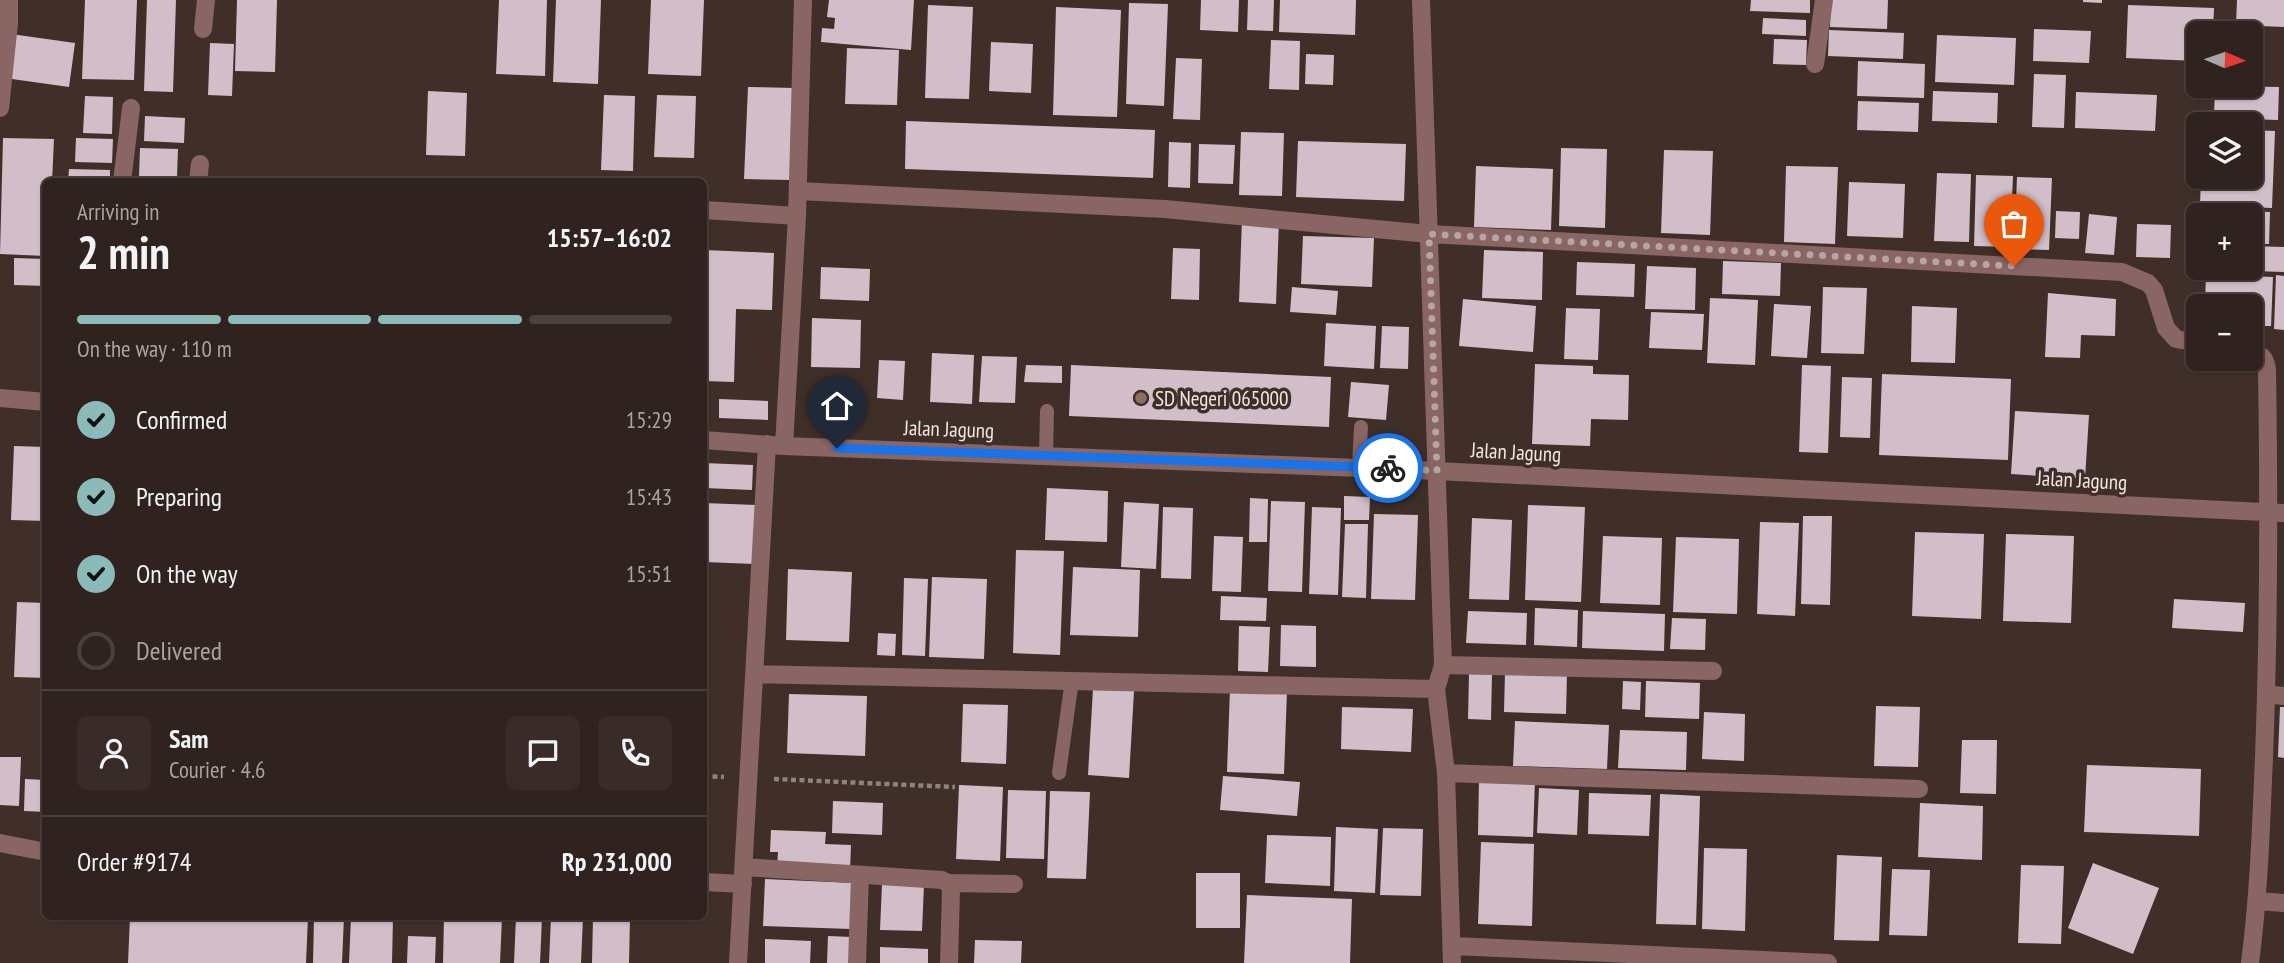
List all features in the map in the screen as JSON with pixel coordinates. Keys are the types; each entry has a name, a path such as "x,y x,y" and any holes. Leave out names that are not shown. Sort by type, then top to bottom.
{"street":[{"path":"0,108 9,0"},
{"path":"203,29 206,0"},
{"path":"738,963 756,674 797,216 803,0"},
{"path":"1421,0 1443,665 1436,689 1446,773 1452,955 1828,963"},
{"path":"1815,64 1825,0"},
{"path":"122,178 131,108"},
{"path":"198,178 200,164"},
{"path":"798,191 1165,209 1429,234 2122,272 2148,283 2154,290 2166,328 2176,340 2186,341"},
{"path":"707,209 797,216"},
{"path":"2250,963 2258,901 2275,695 2277,512 2267,369 2263,356"},
{"path":"0,398 42,402"},
{"name":"Jalan Jagung","path":"707,440 1359,467 2277,512"},
{"path":"1443,665 1713,671"},
{"path":"756,674 1436,689"},
{"path":"1446,773 1919,789"},
{"path":"0,843 42,851"},
{"path":"707,881 743,875 860,876 942,880 948,883 1014,884"},
{"path":"857,963 860,876"},
{"path":"948,883 951,890 949,963"},
{"path":"2258,901 2284,903"}],"lane":[{"path":"1046,456 1047,411"},
{"path":"1359,467 1362,427"},
{"path":"1059,773 1072,680"}],"path":[{"path":"707,776 955,787"}],"building":[{"path":"85,0 137,0 134,80 82,79"},
{"path":"147,0 176,0 173,92 144,91"},
{"path":"237,0 277,0 275,72 235,71"},
{"path":"499,0 547,0 545,76 496,74"},
{"path":"556,0 601,0 598,84 553,82"},
{"path":"651,0 704,0 701,76 648,74"},
{"path":"829,0 914,0 911,50 821,42 822,28 834,29 835,18 827,17"},
{"path":"1201,0 1239,0 1238,32 1200,30"},
{"path":"1248,0 1274,0 1273,31 1247,30"},
{"path":"1280,0 1356,0 1355,35 1279,32"},
{"path":"1751,0 1810,0 1810,13 1750,11"},
{"path":"1831,0 1888,0 1887,29 1830,27"},
{"path":"2102,0 2102,3 2083,2"},
{"path":"2237,0 2284,0 2284,27 2263,26 2263,21 2236,21"},
{"path":"1129,3 1168,4 1164,106 1126,104"},
{"path":"928,5 973,7 969,99 925,98"},
{"path":"2128,5 2214,8 2213,21 2186,21 2186,60 2126,58"},
{"path":"1056,7 1121,10 1117,117 1053,115"},
{"path":"1763,18 1806,20 1806,36 1762,34"},
{"path":"2034,29 2091,31 2089,63 2033,61"},
{"path":"1829,30 1904,33 1903,59 1828,56"},
{"path":"11,34 75,43 69,87 5,78"},
{"path":"1937,35 2016,38 2014,85 1935,82"},
{"path":"1774,39 1807,40 1806,65 1773,64"},
{"path":"1271,40 1300,41 1299,90 1269,89"},
{"path":"991,42 1033,44 1031,93 989,91"},
{"path":"210,43 234,44 232,96 208,95"},
{"path":"847,48 899,50 897,105 845,104"},
{"path":"1306,54 1334,55 1333,85 1305,84"},
{"path":"1176,58 1202,59 1200,120 1173,119"},
{"path":"1858,61 1925,64 1924,98 1857,96"},
{"path":"2034,74 2066,75 2064,128 2032,127"},
{"path":"748,87 795,88 791,180 744,179"},
{"path":"2263,87 2279,87 2278,120 2263,120 2263,112 2214,112 2215,98 2263,98"},
{"path":"428,91 467,93 465,156 426,155"},
{"path":"1933,91 1998,93 1997,123 1932,121"},
{"path":"2076,92 2157,95 2155,131 2075,128"},
{"path":"604,95 635,96 633,171 601,170"},
{"path":"657,95 696,96 694,158 654,157"},
{"path":"85,96 113,97 112,134 83,133"},
{"path":"1858,101 1919,103 1918,132 1857,130"},
{"path":"145,116 185,118 184,143 144,141"},
{"path":"906,121 1155,130 1153,178 905,169"},
{"path":"2263,131 2275,131 2272,208 2263,208 2263,203 2200,203 2201,189 2263,189"},
{"path":"1241,132 1284,133 1282,196 1239,195"},
{"path":"3,138 54,139 52,178 42,178 42,256 0,254"},
{"path":"76,138 113,139 112,163 75,162"},
{"path":"1298,141 1406,144 1404,201 1296,197"},
{"path":"1169,142 1191,143 1190,188 1168,187"},
{"path":"1199,144 1235,145 1233,184 1198,183"},
{"path":"140,148 178,149 177,177 139,176"},
{"path":"1561,148 1607,149 1605,228 1559,226"},
{"path":"1664,150 1713,151 1710,235 1661,233"},
{"path":"1476,166 1553,169 1551,230 1474,227"},
{"path":"1786,166 1838,167 1835,244 1784,242"},
{"path":"69,169 110,170 110,178 68,178"},
{"path":"1937,173 1971,174 1969,242 1934,241"},
{"path":"1976,175 2013,176 2010,247 1974,246"},
{"path":"2017,177 2052,178 2049,250 2014,249"},
{"path":"1849,182 1905,184 1903,238 1847,236"},
{"path":"2056,211 2080,212 2079,239 2055,238"},
{"path":"2263,212 2270,212 2269,244 2263,244"},
{"path":"2089,214 2117,217 2114,255 2085,253"},
{"path":"1242,219 1279,220 1276,304 1239,302"},
{"path":"2137,224 2171,225 2170,258 2136,257"},
{"path":"1303,236 1374,238 1372,287 1301,284"},
{"path":"2263,246 2284,247 2284,272 2263,271"},
{"path":"1173,248 1200,249 1199,300 1171,299"},
{"path":"707,250 774,253 772,310 736,309 734,382 707,381"},
{"path":"1484,250 1543,252 1542,300 1482,298"},
{"path":"14,258 42,259 42,286 14,285"},
{"path":"1723,261 1781,263 1780,296 1722,294"},
{"path":"1577,262 1635,264 1634,297 1576,295"},
{"path":"1647,266 1696,268 1695,310 1645,309"},
{"path":"821,267 870,269 869,301 820,299"},
{"path":"2276,275 2284,276 2284,330 2274,329"},
{"path":"2263,277 2273,277 2271,326 2263,326 2263,294 2205,294 2206,280 2263,280"},
{"path":"1292,287 1338,291 1336,315 1290,312"},
{"path":"1823,287 1867,288 1864,354 1821,353"},
{"path":"2048,293 2116,299 2115,336 2081,335 2080,358 2045,357"},
{"path":"1710,298 1758,300 1755,365 1707,363"},
{"path":"1463,299 1536,306 1533,352 1459,346"},
{"path":"1774,304 1811,306 1807,358 1771,356"},
{"path":"1912,306 1957,308 1955,363 1911,362"},
{"path":"1566,308 1600,309 1598,360 1564,359"},
{"path":"1651,312 1704,314 1702,350 1649,348"},
{"path":"812,318 861,320 860,368 811,367"},
{"path":"1326,323 1376,326 1374,369 1324,366"},
{"path":"1382,326 1409,327 1408,369 1380,368"},
{"path":"932,353 974,355 972,404 930,402"},
{"path":"982,356 1017,357 1015,403 979,402"},
{"path":"879,360 905,361 903,400 877,398"},
{"path":"1535,364 1593,366 1593,374 1629,375 1628,420 1591,419 1590,446 1532,444"},
{"path":"1026,365 1062,366 1062,383 1024,382"},
{"path":"1071,365 1331,377 1329,427 1069,416"},
{"path":"1802,365 1831,366 1828,453 1799,452"},
{"path":"1882,374 2011,379 2008,460 1879,455"},
{"path":"1842,377 1872,378 1870,438 1840,437"},
{"path":"1351,382 1389,385 1386,420 1348,417"},
{"path":"719,399 768,401 768,420 719,418"},
{"path":"2015,411 2089,415 2085,479 2011,474"},
{"path":"14,446 42,447 42,521 11,520"},
{"path":"707,463 753,465 752,490 707,488"},
{"path":"1047,488 1108,491 1107,542 1045,540"},
{"path":"1344,496 1370,497 1369,520 1344,520"},
{"path":"1250,498 1268,499 1267,542 1249,542"},
{"path":"1271,501 1305,502 1302,592 1268,591"},
{"path":"1124,502 1159,504 1156,569 1121,567"},
{"path":"707,503 756,505 754,564 707,562"},
{"path":"1528,505 1585,507 1581,602 1525,600"},
{"path":"1163,507 1193,508 1191,579 1161,578"},
{"path":"1312,507 1341,508 1338,595 1309,594"},
{"path":"1374,514 1418,515 1415,600 1371,599"},
{"path":"1803,516 1832,516 1830,605 1801,604"},
{"path":"1472,518 1512,520 1509,600 1469,599"},
{"path":"1760,522 1799,523 1795,616 1757,614"},
{"path":"1345,524 1368,524 1366,598 1342,597"},
{"path":"1915,532 1984,534 1981,619 1912,616"},
{"path":"2006,534 2074,536 2071,623 2003,621"},
{"path":"1214,536 1243,537 1241,592 1212,591"},
{"path":"1603,536 1662,538 1660,605 1600,603"},
{"path":"1676,537 1739,539 1737,614 1673,612"},
{"path":"1016,550 1064,551 1060,655 1013,653"},
{"path":"1073,567 1140,570 1138,637 1070,635"},
{"path":"788,569 852,572 849,642 786,640"},
{"path":"932,577 987,579 984,659 929,657"},
{"path":"904,578 928,579 925,656 902,655"},
{"path":"1221,596 1267,598 1266,621 1220,620"},
{"path":"2174,599 2245,603 2243,632 2172,628"},
{"path":"17,602 42,603 42,678 14,677"},
{"path":"1535,608 1578,610 1577,647 1534,645"},
{"path":"1468,611 1527,613 1526,645 1466,643"},
{"path":"1583,611 1665,614 1664,651 1582,648"},
{"path":"1672,618 1706,619 1705,650 1670,649"},
{"path":"1281,625 1316,626 1316,667 1280,666"},
{"path":"1239,626 1270,627 1268,672 1238,671"},
{"path":"878,633 896,634 895,656 877,655"},
{"path":"1505,671 1567,673 1566,714 1504,712"},
{"path":"1469,674 1492,674 1491,720 1468,719"},
{"path":"1623,681 1641,682 1640,710 1622,709"},
{"path":"1646,681 1700,683 1699,719 1645,717"},
{"path":"1093,689 1134,691 1129,778 1088,775"},
{"path":"1230,689 1287,691 1284,774 1227,772"},
{"path":"789,694 867,696 865,756 787,753"},
{"path":"963,704 1008,705 1006,764 961,762"},
{"path":"1876,706 1920,707 1918,767 1874,766"},
{"path":"1342,707 1413,709 1411,752 1341,749"},
{"path":"2280,707 2284,707 2284,758 2278,757"},
{"path":"1704,712 1745,714 1744,761 1702,759"},
{"path":"1515,721 1609,725 1607,769 1513,766"},
{"path":"1620,730 1687,732 1686,770 1618,768"},
{"path":"1962,740 1997,740 1996,794 1960,793"},
{"path":"0,757 21,757 19,806 0,805"},
{"path":"2087,765 2201,769 2199,836 2084,832"},
{"path":"1223,776 1300,782 1297,816 1220,810"},
{"path":"1479,778 1535,780 1533,837 1478,835"},
{"path":"25,779 42,780 42,812 24,811"},
{"path":"959,785 1003,787 1000,861 956,859"},
{"path":"1539,788 1579,790 1577,835 1537,833"},
{"path":"1008,790 1046,791 1044,859 1006,858"},
{"path":"1050,791 1090,792 1086,879 1047,878"},
{"path":"1589,793 1651,795 1649,836 1588,834"},
{"path":"1660,794 1700,796 1696,925 1656,924"},
{"path":"833,801 883,803 882,835 832,833"},
{"path":"1920,803 1983,806 1982,860 1918,857"},
{"path":"1336,827 1378,829 1375,893 1334,891"},
{"path":"1383,828 1423,829 1421,896 1380,895"},
{"path":"771,830 826,832 825,844 851,845 850,870 777,867 778,852 770,852"},
{"path":"1267,835 1331,837 1330,886 1265,883"},
{"path":"1481,842 1534,844 1532,926 1478,924"},
{"path":"1704,848 1747,849 1745,931 1702,929"},
{"path":"1837,855 1882,857 1879,941 1834,940"},
{"path":"2093,863 2159,888 2133,954 2068,928"},
{"path":"2021,865 2064,866 2061,944 2018,943"},
{"path":"1892,869 1930,870 1927,936 1889,935"},
{"path":"1196,873 1240,873 1240,928 1196,928"},
{"path":"765,879 853,883 851,929 763,926"},
{"path":"882,884 924,885 922,931 880,930"},
{"path":"1247,895 1352,899 1350,963 1244,963"},
{"path":"130,920 308,920 306,963 128,963"},
{"path":"314,920 344,920 342,963 313,963"},
{"path":"351,920 393,920 392,963 349,963"},
{"path":"444,920 502,920 500,963 443,963"},
{"path":"516,920 542,920 540,963 514,963"},
{"path":"551,920 583,920 581,963 549,963"},
{"path":"593,920 630,920 629,963 592,963"},
{"path":"408,936 436,937 435,963 407,963"},
{"path":"828,936 852,937 850,963 827,963"},
{"path":"765,939 811,941 810,963 765,963"},
{"path":"975,940 1022,941 1021,963 974,963"},
{"path":"880,947 928,949 928,963 880,963"}],"way so far":[{"path":"1388,468 1437,471 1429,234 2014,266"}],"place":[{"name":"SD Negeri 065000","path":"1141,398"}],"route":[{"path":"837,448 1388,468"}]}
